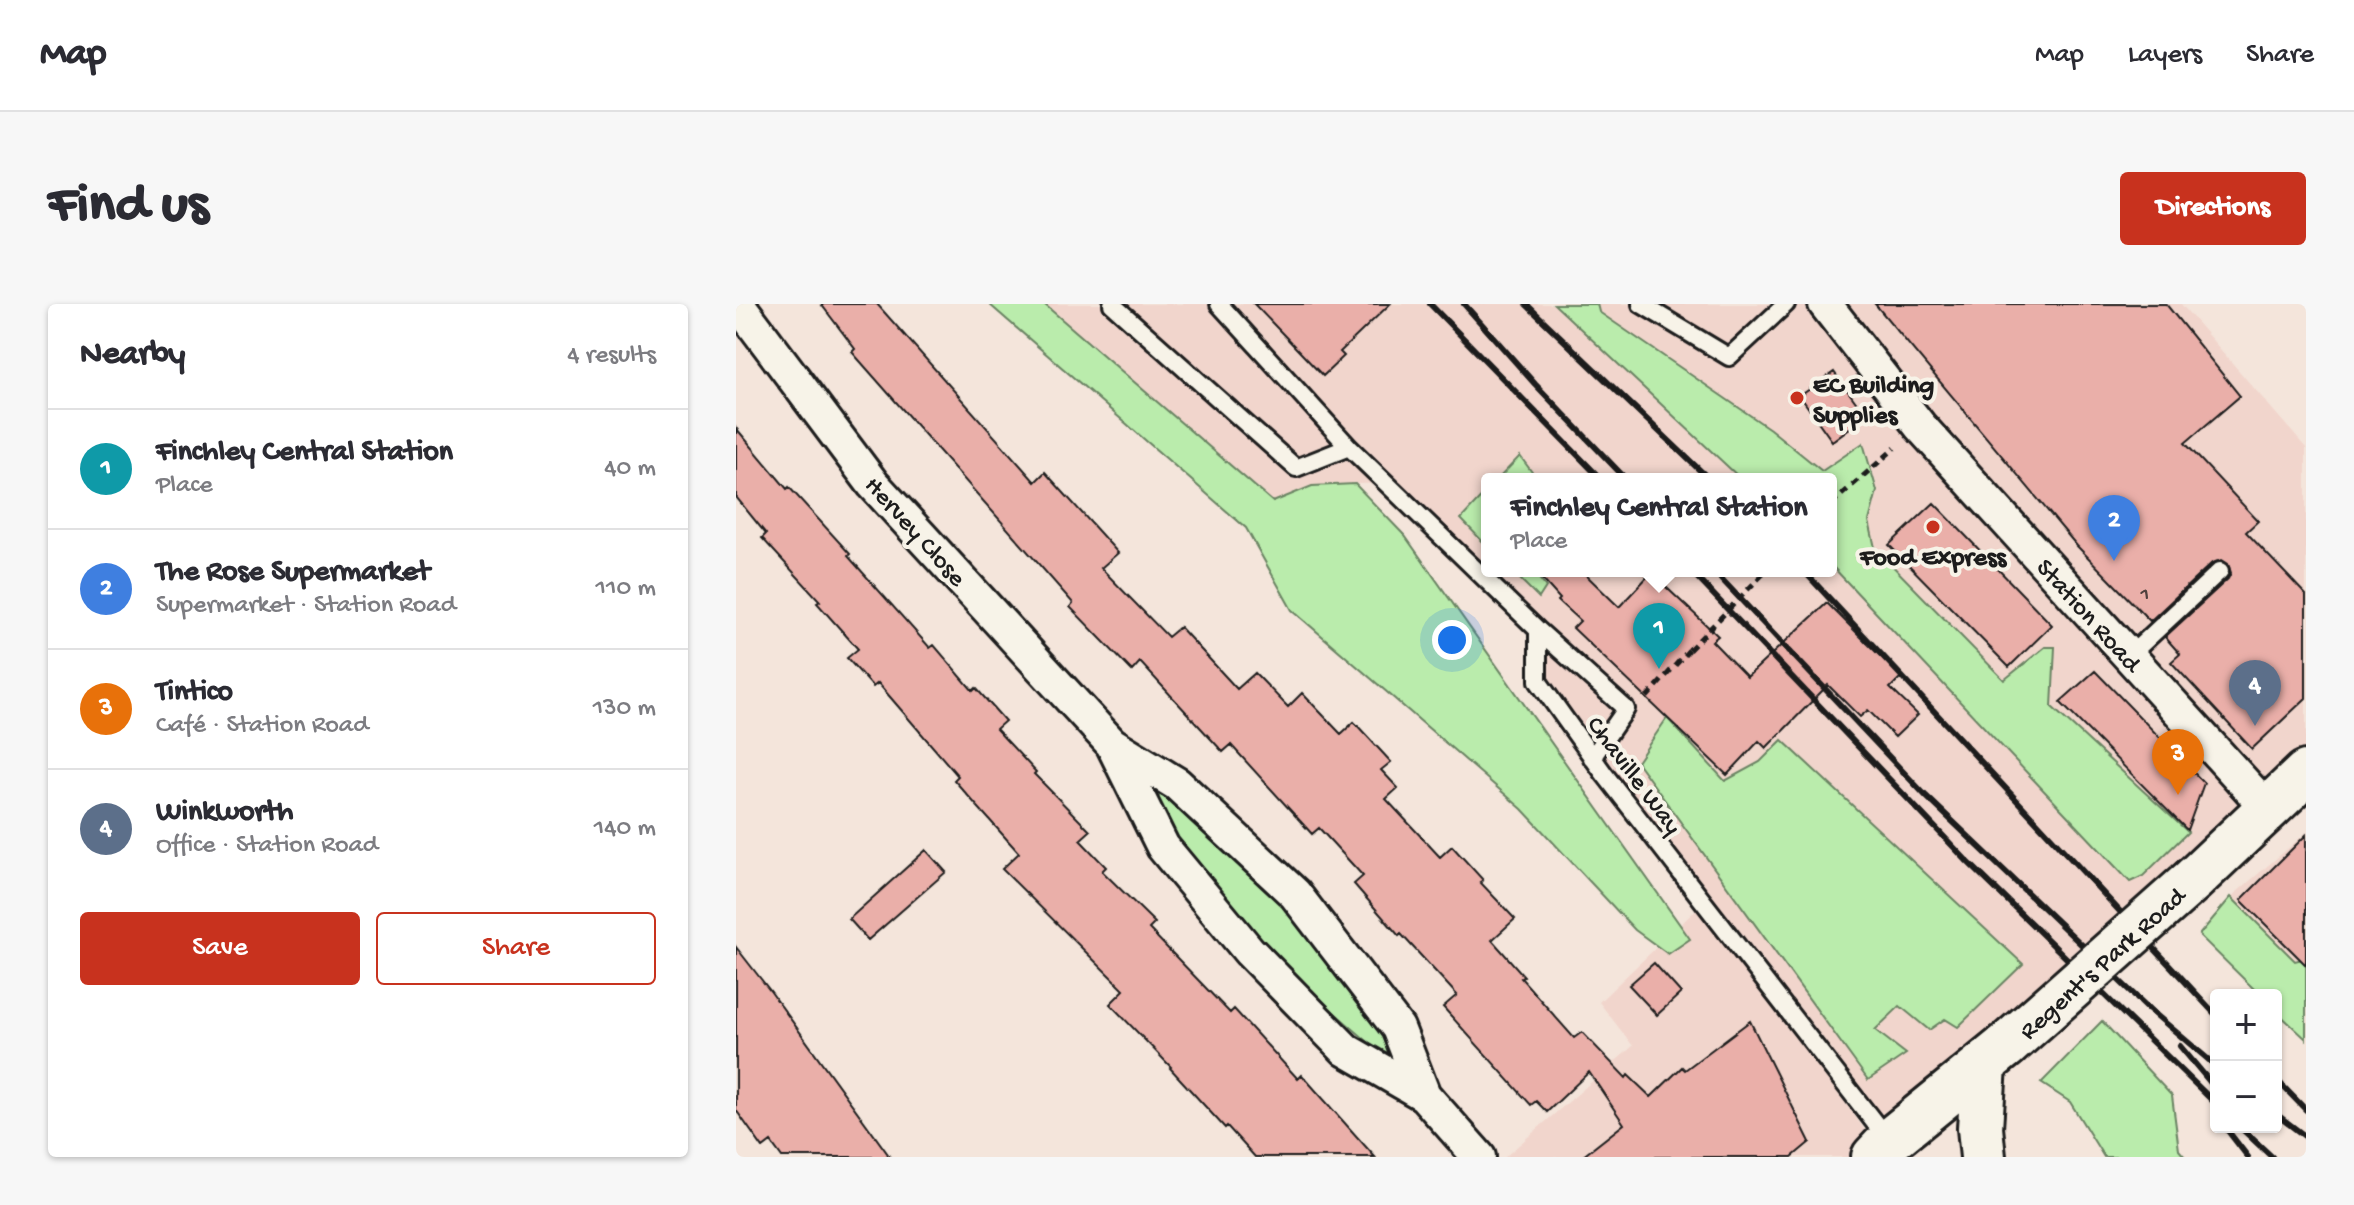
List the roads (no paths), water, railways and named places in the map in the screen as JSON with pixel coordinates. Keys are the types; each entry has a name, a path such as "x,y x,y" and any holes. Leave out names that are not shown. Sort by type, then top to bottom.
{"main road":[{"name":"Regent's Park Road","path":"1890,1152 2194,879 2306,773"},
{"path":"1983,1157 1980,1128 1995,1056"}],"street":[{"name":"Hervey Close","path":"738,304 873,484 1112,744 1177,784 1295,894 1398,1028 1424,1095"},
{"name":"Station Road","path":"1825,304 1920,426 2268,809"},
{"name":"Hervey Close","path":"1112,744 1163,847 1249,951 1346,1050 1424,1095 1479,1157"}],"lane":[{"path":"1112,304 1296,468 1349,447"},
{"path":"1219,304 1349,447 1481,575"},
{"path":"1641,304 1729,357 1786,304"},
{"path":"2128,657 2220,571"},
{"path":"1483,577 1626,709 1592,758"},
{"name":"Chaville Way","path":"1538,630 1538,681 1592,758 1890,1152"}],"railway":[{"path":"1430,304 1595,473"},
{"path":"1464,304 1620,473"},
{"path":"1526,304 1703,473"},
{"path":"1697,577 1966,860 2210,1098"},
{"path":"1720,577 1926,796 2149,1009 2210,1061"},
{"path":"1810,577 2210,1009"},
{"path":"2180,1046 2210,1082"},
{"path":"2282,1085 2306,1110"},
{"path":"2282,1119 2306,1137"},
{"path":"2230,1133 2248,1157"},
{"path":"2246,1133 2272,1157"}],"place":[{"name":"EC Building Supplies","path":"1797,398"},
{"name":"Food Express","path":"1933,527"},
{"name":"The Rose Supermarket","path":"2114,561"},
{"name":"Finchley Central Station","path":"1659,669"},
{"name":"Winkworth","path":"2255,726"},
{"name":"Tintico","path":"2178,795"}]}
